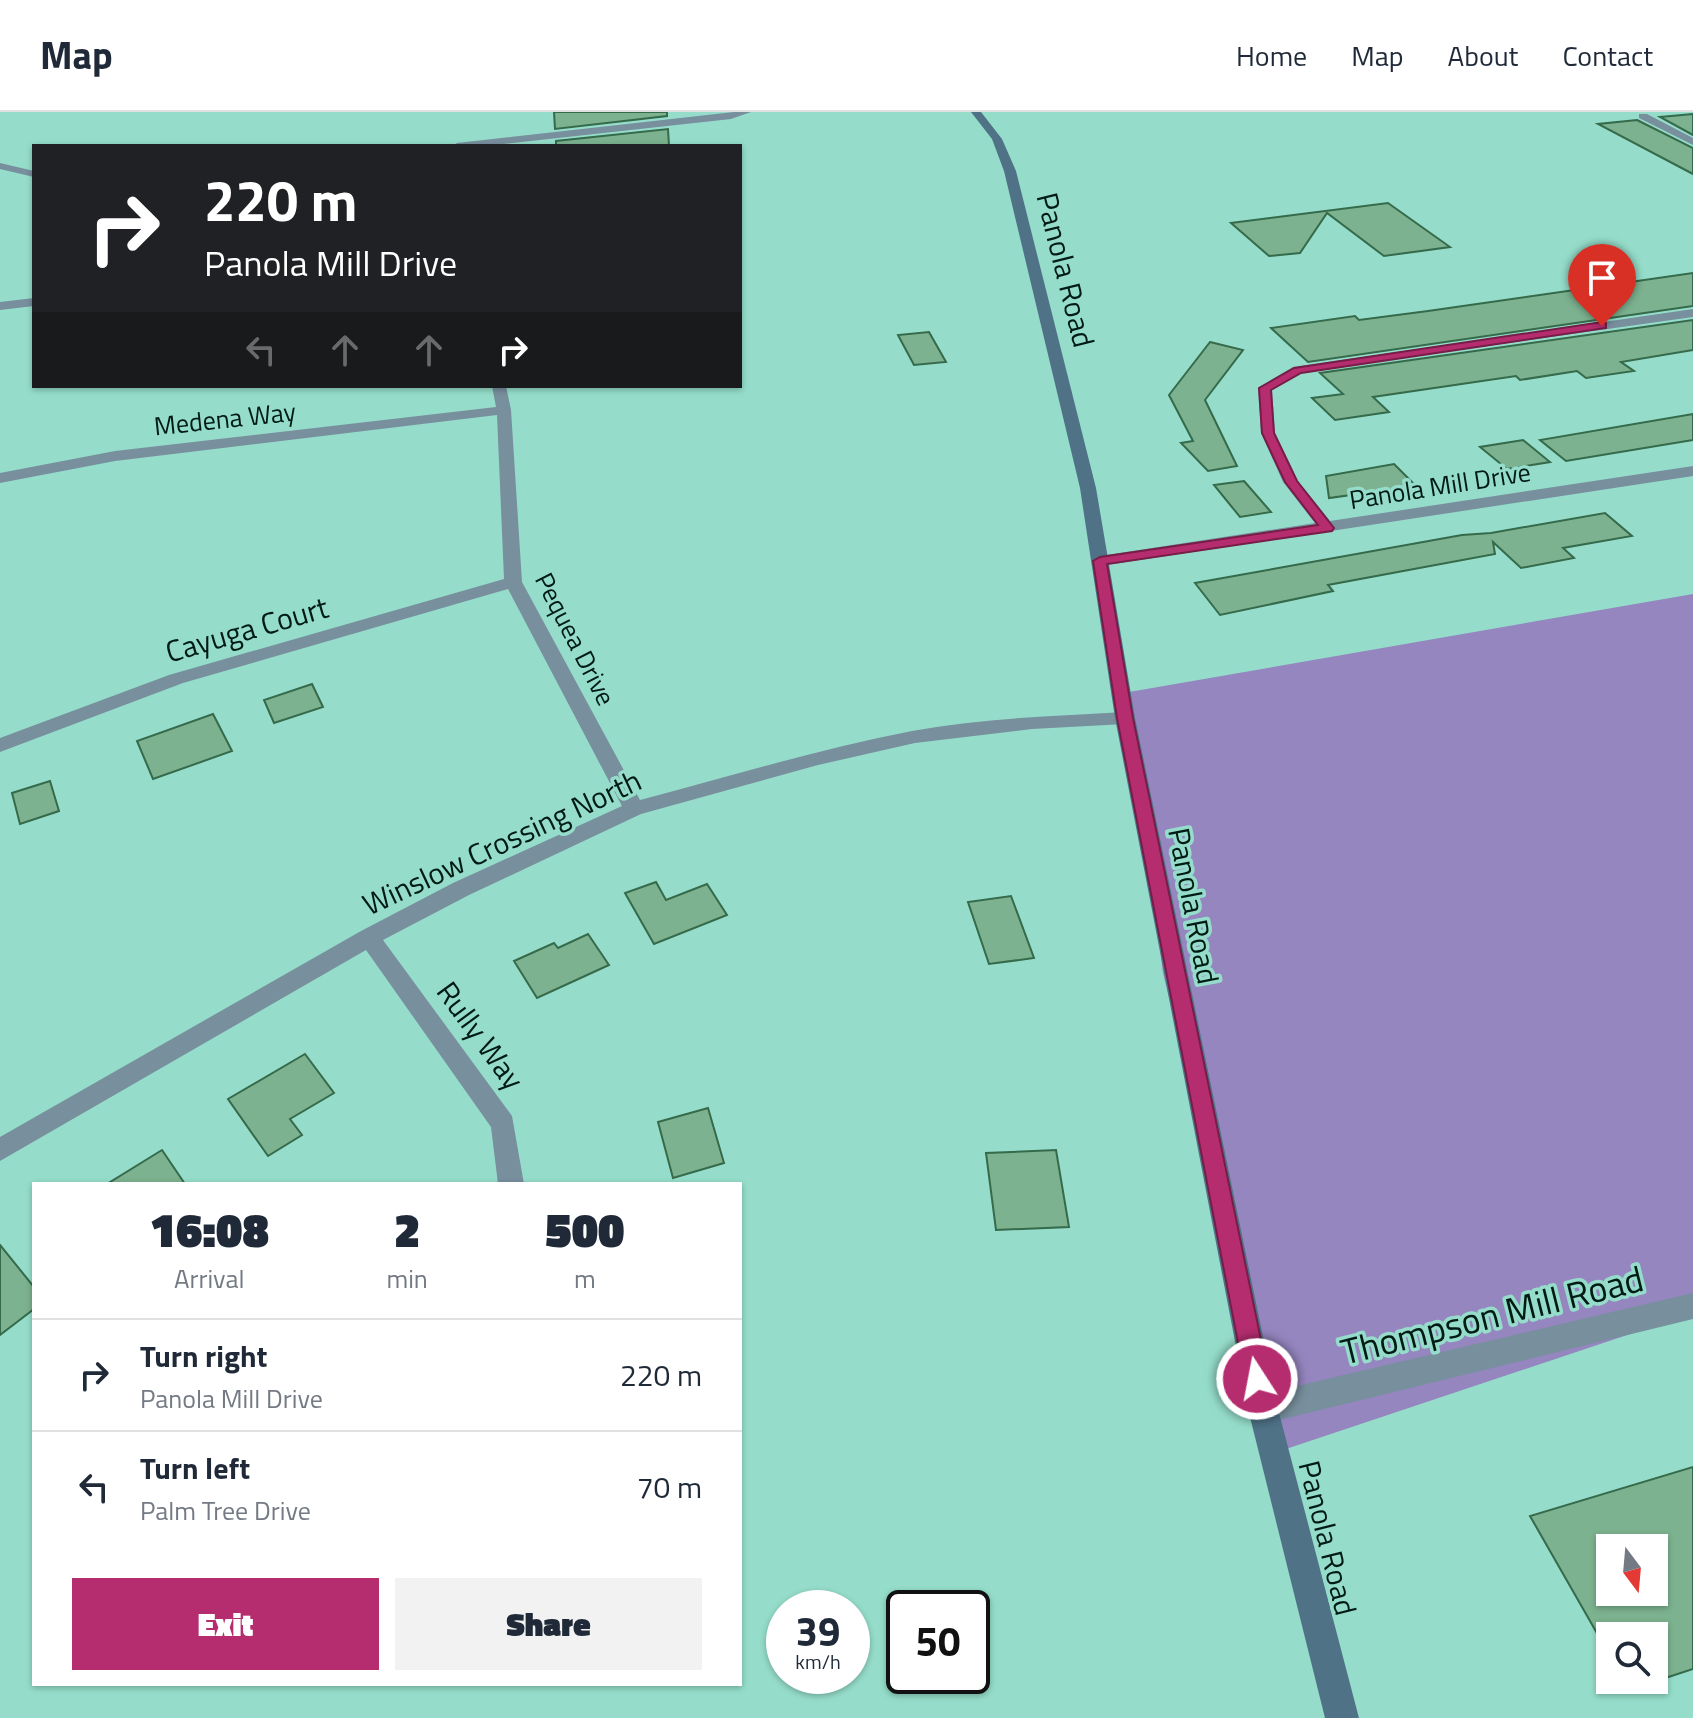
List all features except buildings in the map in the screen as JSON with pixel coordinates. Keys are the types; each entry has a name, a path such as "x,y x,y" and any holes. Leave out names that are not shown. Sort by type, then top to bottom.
{"main road":[{"name":"Panola Road","path":"976,112 997,139 1010,171 1088,488 1125,718 1263,1409 1342,1718"}],"street":[{"path":"472,144 668,117 746,112"},
{"path":"1643,116 1693,142"},
{"path":"0,166 32,174"},
{"path":"0,306 32,302"},
{"path":"1327,528 1291,482 1268,433 1265,388 1298,370 1329,364 1693,313"},
{"name":"Pequea Drive","path":"499,388 504,410 513,582 634,809"},
{"name":"Medena Way","path":"0,478 115,456 504,410"},
{"name":"Panola Mill Drive","path":"1100,561 1693,471"},
{"name":"Cayuga Court","path":"0,745 176,679 513,582"},
{"name":"Winslow Crossing North","path":"0,1150 369,937 461,889 634,809 818,758 915,737 1032,723 1125,718"},
{"name":"Rully Way","path":"369,937 503,1124 511,1182"},
{"name":"Thompson Mill Road","path":"1263,1409 1693,1306"}],"shaded area":[{"path":"1693,594 1693,1313 1280,1451 1163,973 1129,692"}],"route":[{"path":"1257,1379 1125,718 1100,561 1327,528 1291,482 1268,433 1265,388 1298,370 1602,326"}]}
